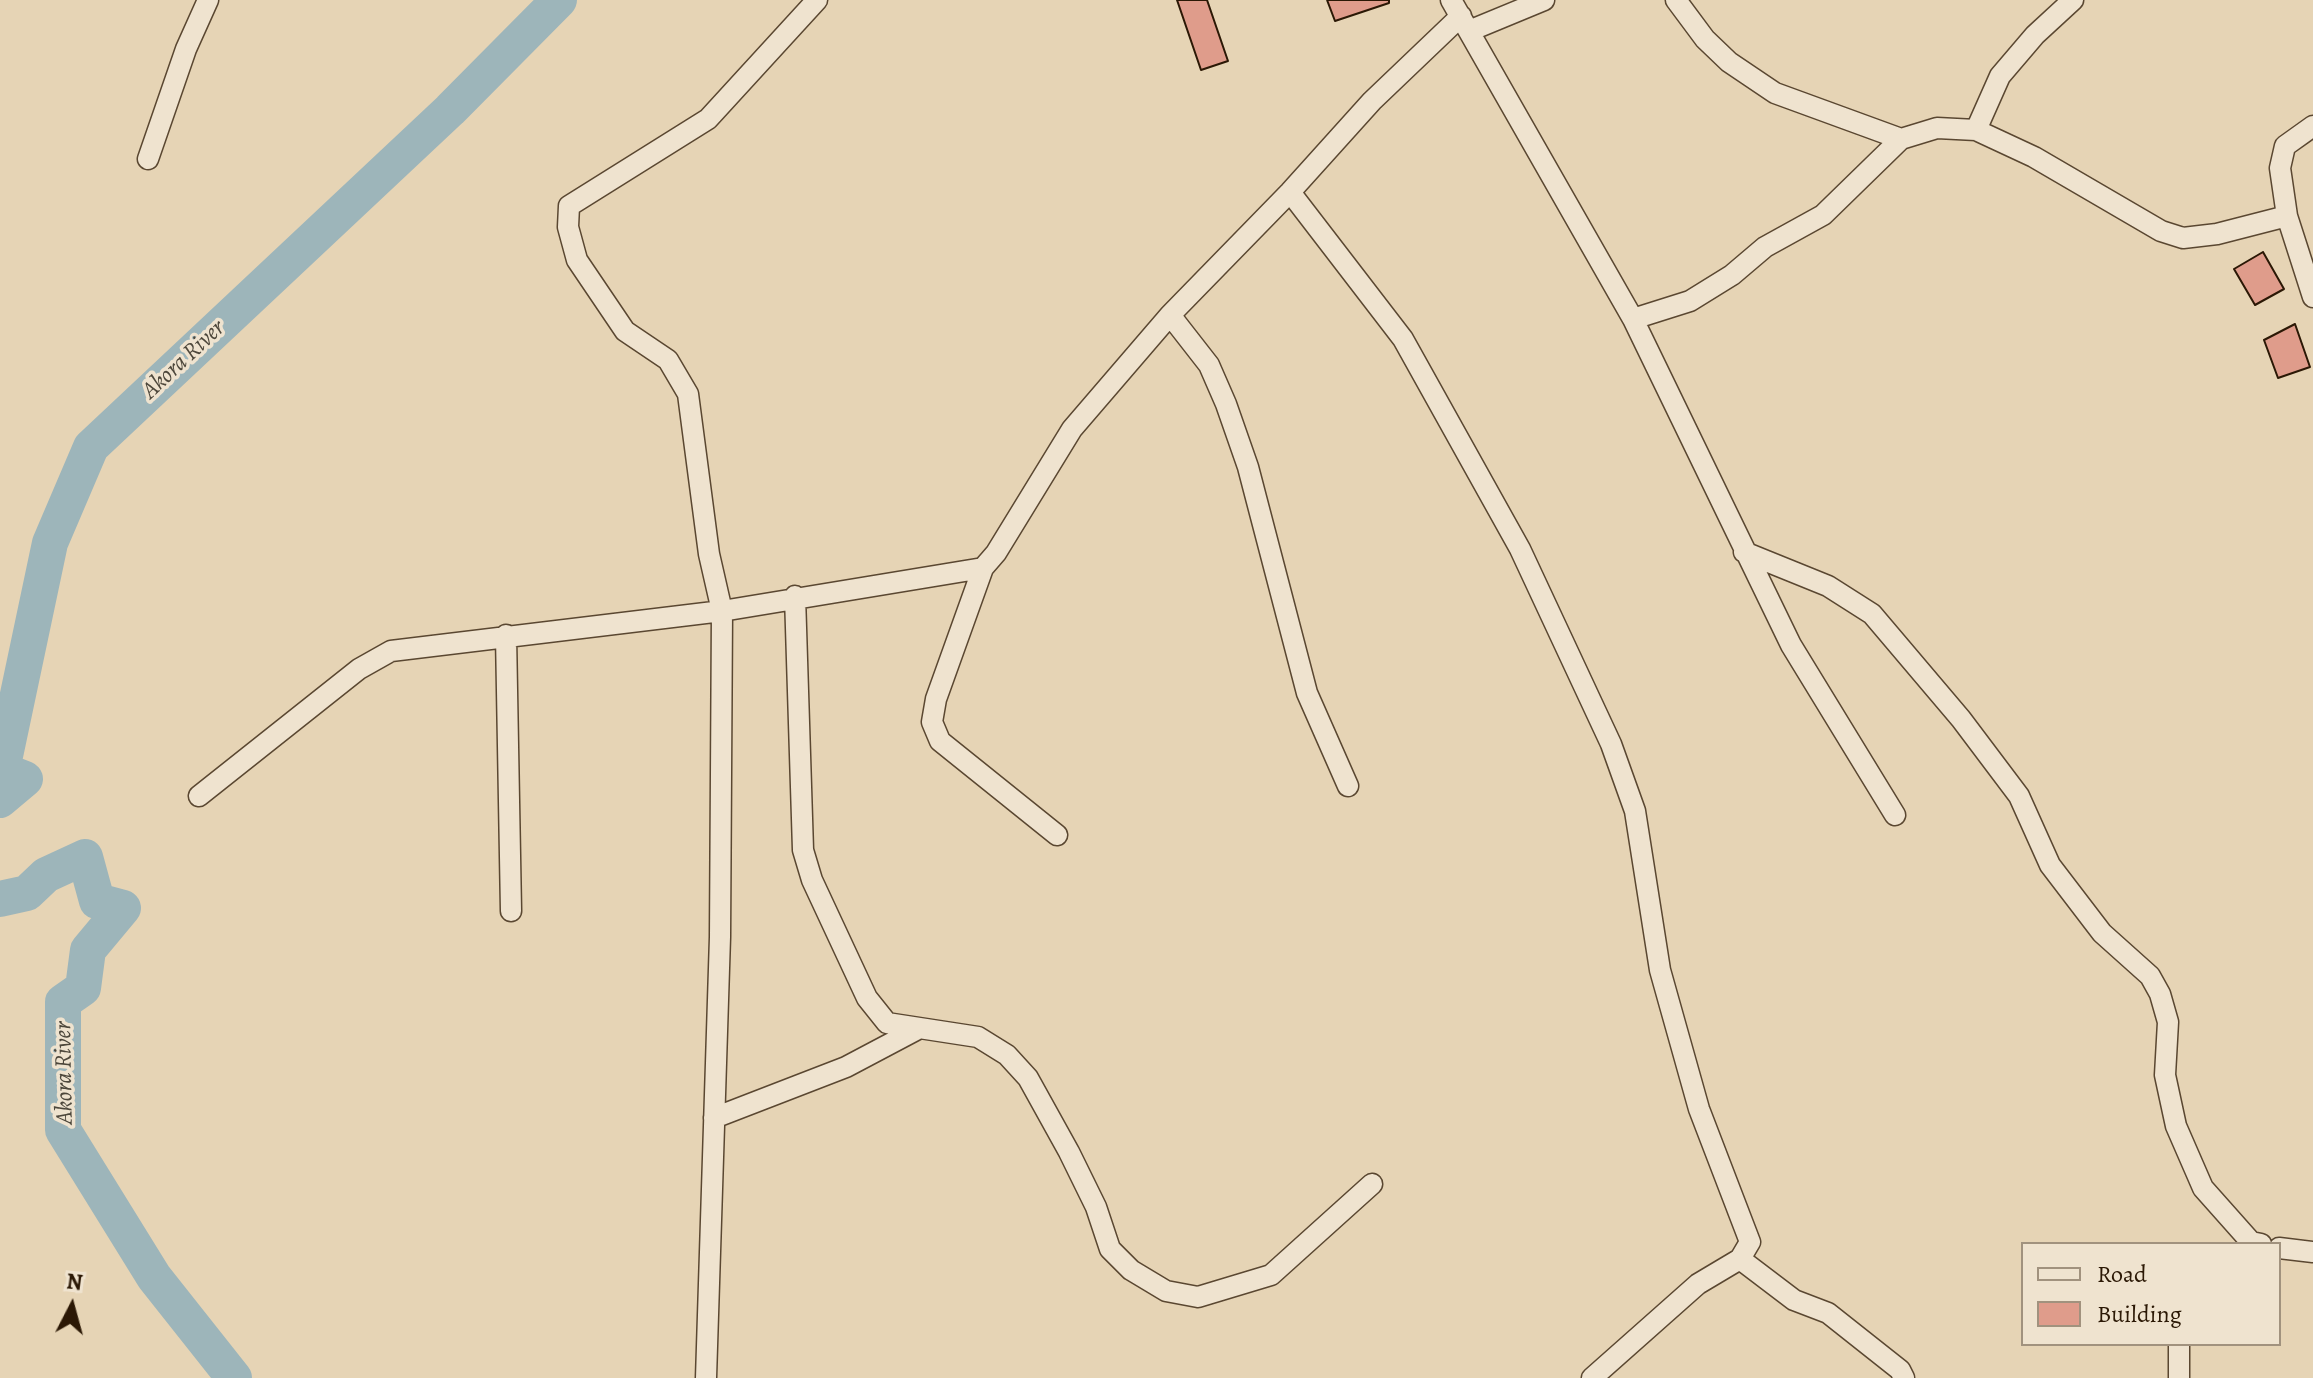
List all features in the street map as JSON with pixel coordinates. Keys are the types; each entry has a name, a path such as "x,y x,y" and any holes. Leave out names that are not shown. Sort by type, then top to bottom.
{"street":[{"path":"148,159 186,49 208,0"},
{"path":"706,1378 720,937 722,611 709,554 688,394 668,360 625,331 577,260 568,227 569,206 708,119 817,0"},
{"path":"1057,835 940,741 932,722 936,699 983,568 996,553 1072,429 1170,315 1290,192 1372,101 1460,16 1544,0"},
{"path":"1676,0 1705,39 1729,62 1775,93 1901,139"},
{"path":"1976,130 2000,76 2035,35 2073,0"},
{"path":"1460,16 1633,319 1744,552 1812,683 1895,815"},
{"path":"2313,126 2285,146 2280,168 2287,216 2313,297"},
{"path":"1633,319 1690,301 1732,275 1765,247 1823,215 1861,174 1901,139 1937,128 1976,130 2034,157 2161,231 2183,238 2217,234 2287,216"},
{"path":"1290,192 1403,339 1520,549 1611,744 1635,811 1660,970 1699,1109 1750,1242 1740,1259 1698,1284 1592,1378"},
{"path":"1170,315 1209,365 1226,404 1248,467 1307,693 1348,786"},
{"path":"1744,552 1828,586 1872,614 1961,719 2019,796 2050,865 2102,933 2150,976 2160,994 2168,1022 2165,1075 2176,1126 2203,1188 2253,1242"},
{"path":"199,796 359,669 391,651 722,611 795,596 983,568"},
{"path":"795,596 803,850 812,880 867,998 887,1023 916,1030 948,1030 978,1037 1007,1055 1028,1078 1069,1152 1096,1207 1110,1249 1131,1270 1166,1291 1198,1297 1271,1275 1372,1184"},
{"path":"506,635 511,911"},
{"path":"714,1118 846,1067 916,1030"},
{"path":"2281,1248 2313,1252"},
{"path":"1740,1259 1794,1300 1828,1313 1900,1370 1904,1378"},
{"path":"2179,1346 2179,1378"}],"building":[{"path":"1177,0 1207,0 1228,61 1201,70"},
{"path":"1327,0 1389,0 1389,3 1335,21"},
{"path":"2263,252 2284,289 2255,305 2234,269"},
{"path":"2295,324 2310,367 2278,378 2264,340"}],"waterway":[{"name":"Akora River","path":"0,800 25,779 2,770 50,543 91,447 450,110 559,0"},
{"name":"Akora River","path":"0,899 27,893 46,875 85,857 97,901 123,908 88,950 83,988 63,1002 63,1130 154,1277 234,1378"}]}
